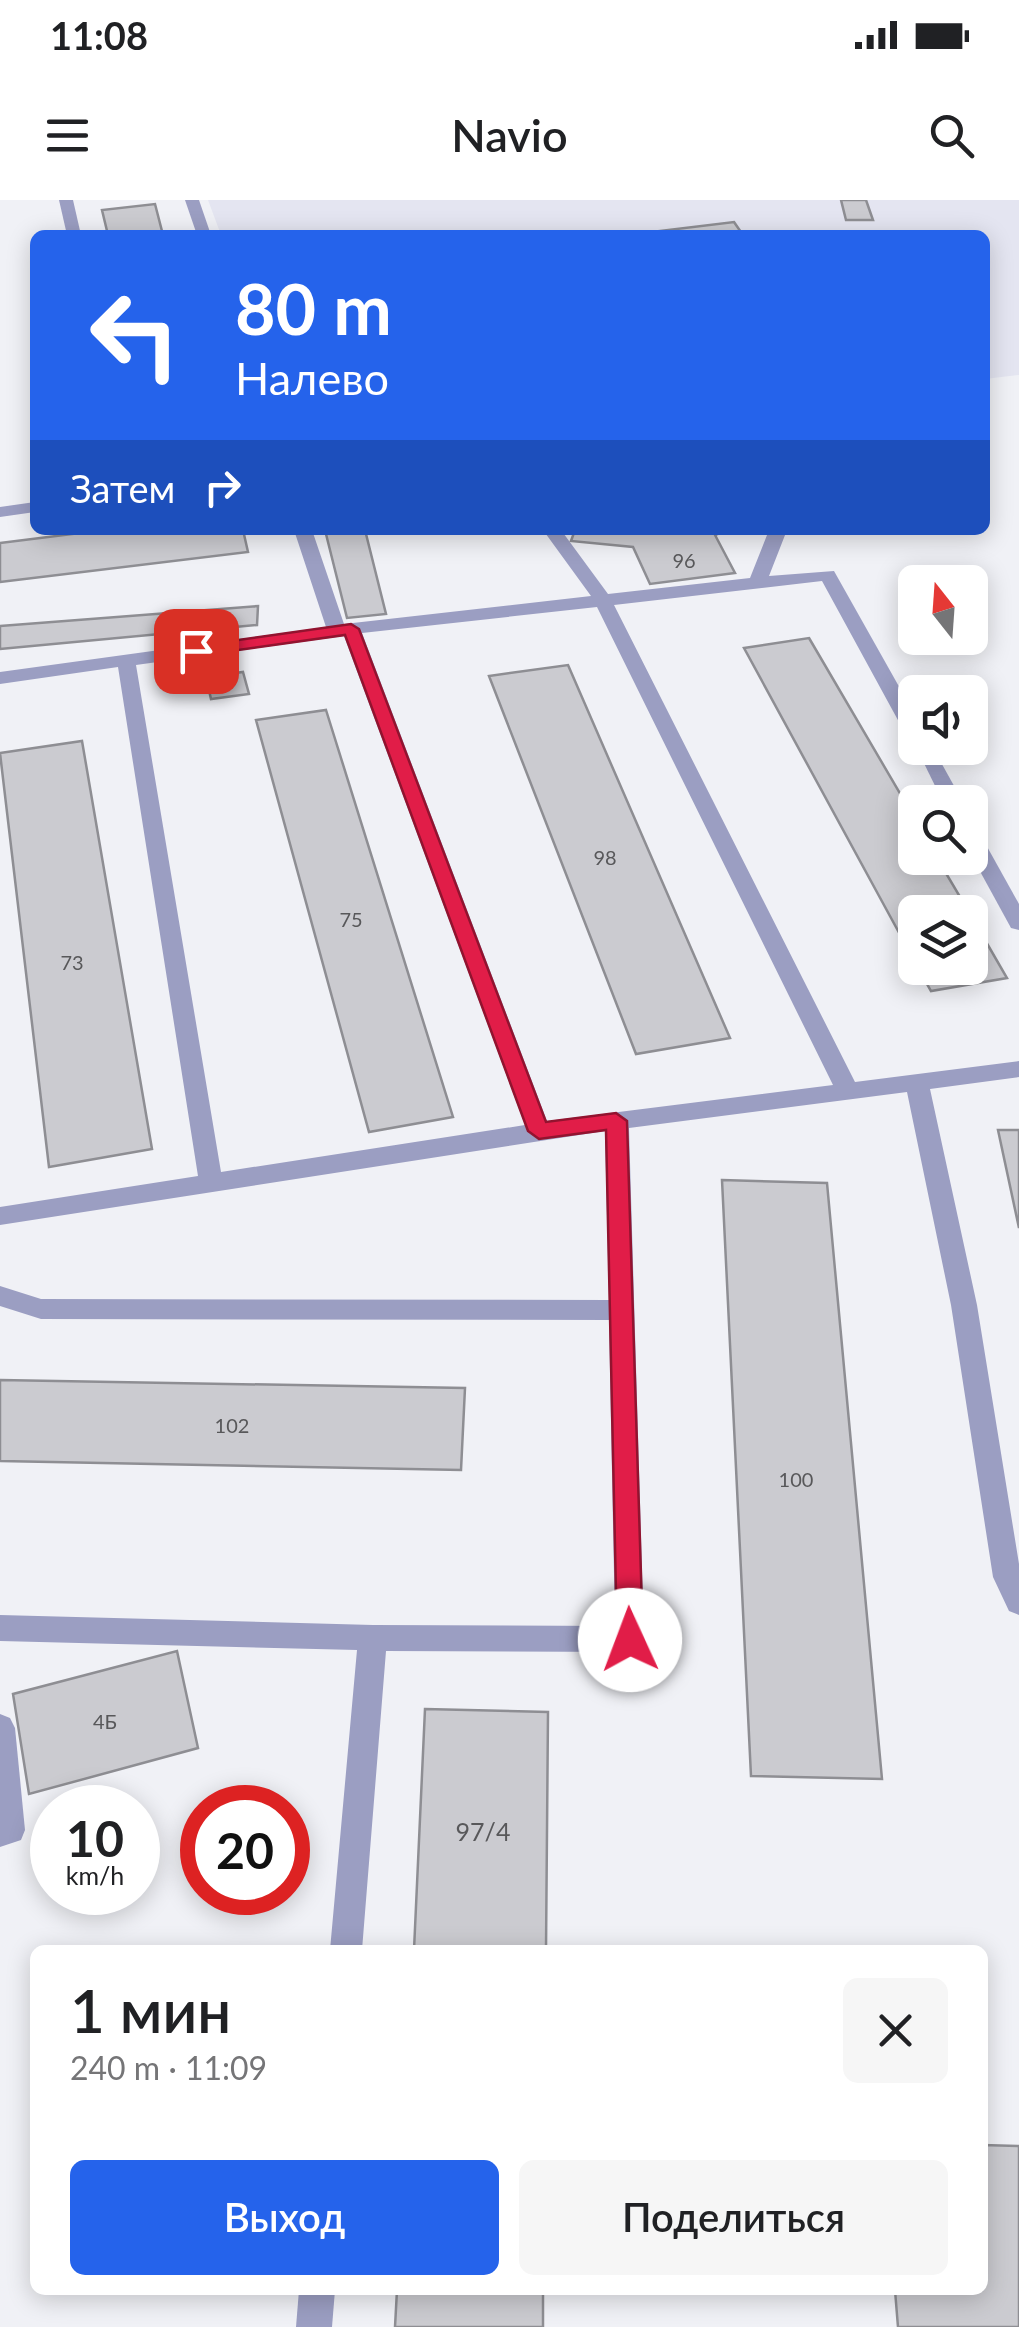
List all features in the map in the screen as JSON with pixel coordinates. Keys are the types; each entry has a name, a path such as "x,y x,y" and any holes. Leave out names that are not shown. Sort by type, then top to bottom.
{"lane":[{"path":"66,200 73,230"},
{"path":"192,200 202,230"},
{"path":"0,512 30,509"},
{"path":"305,535 539,1131"},
{"path":"556,535 602,599 848,1092"},
{"path":"758,582 776,535"},
{"path":"0,678 344,630 828,575 898,702"},
{"path":"126,660 212,1183"},
{"path":"988,867 1019,924"},
{"path":"0,1216 539,1131 1019,1069"},
{"path":"916,1082 964,1305 1007,1577 1019,1602"},
{"path":"0,1628 630,1640 616,1121"},
{"path":"0,1296 41,1309 622,1310"},
{"path":"346,1945 373,1638"},
{"path":"0,1728 10,1830 0,1832"},
{"path":"314,2327 317,2295"}],"shaded area":[{"path":"208,200 1019,200 1019,375 990,378 990,230 219,230"}],"building":[{"path":"841,200 866,200 873,220 846,220"},
{"path":"155,204 162,230 107,230 102,210"},
{"path":"734,222 740,230 668,230"},
{"path":"64,535 244,535 248,552 0,582 0,543"},
{"path":"326,535 366,535 386,614 347,618"},
{"path":"573,535 715,535 735,573 650,584 633,547 571,541"},
{"path":"258,606 257,625 0,649 0,626"},
{"path":"809,638 898,790 898,875 947,875 959,895 898,895 898,931 744,648"},
{"path":"568,665 730,1038 636,1054 489,676"},
{"path":"243,672 249,694 211,699 206,677"},
{"path":"326,710 453,1117 369,1132 256,720"},
{"path":"82,741 152,1149 49,1167 0,753"},
{"path":"988,945 1007,978 988,981"},
{"path":"928,985 966,985 931,991"},
{"path":"998,1130 1019,1130 1019,1228"},
{"path":"722,1180 827,1183 882,1779 751,1776"},
{"path":"0,1380 465,1388 461,1470 0,1461"},
{"path":"177,1651 198,1748 62,1785 30,1785 29,1794 13,1694"},
{"path":"425,1709 548,1712 546,1945 414,1945"},
{"path":"988,2145 1019,2146 1019,2327 898,2327 895,2295 988,2295"},
{"path":"397,2295 543,2295 543,2327 395,2327"}],"route":[{"path":"196,651 351,629 539,1131 616,1121 630,1640"}]}
